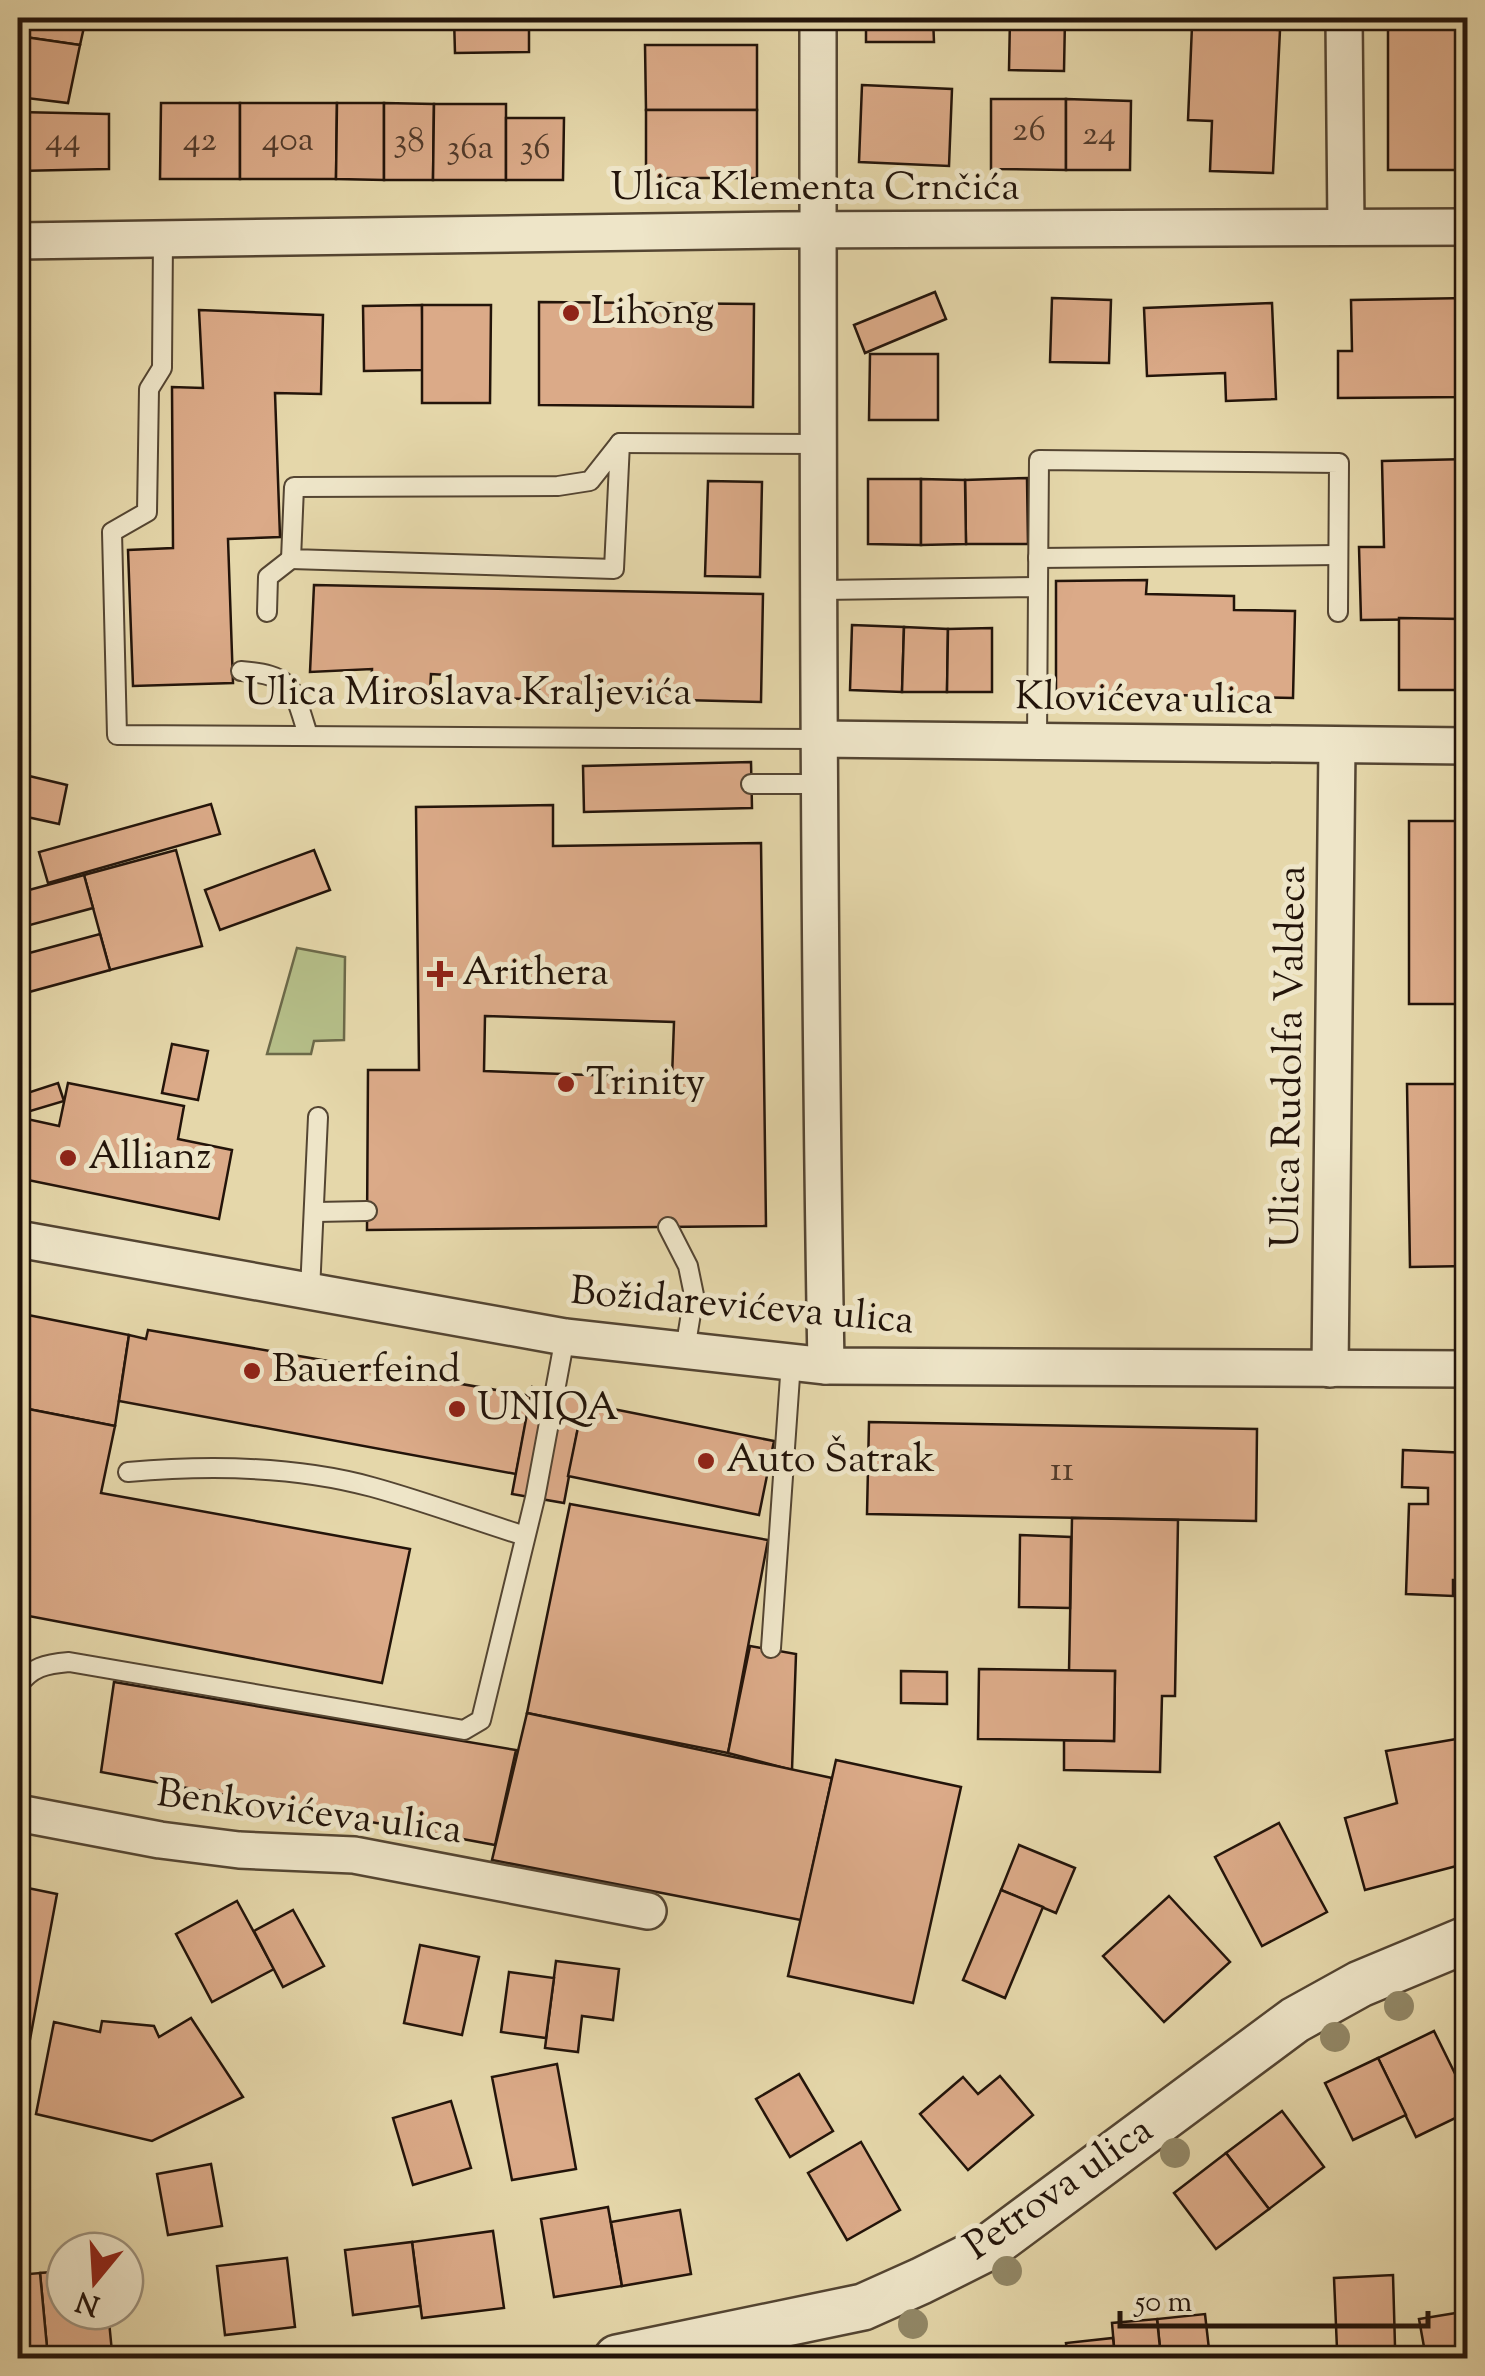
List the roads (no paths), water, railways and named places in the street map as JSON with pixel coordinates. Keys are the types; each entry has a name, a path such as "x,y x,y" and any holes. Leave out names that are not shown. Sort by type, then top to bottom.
{"street":[{"path":"818,18 816,444 822,590 818,738 826,1366"},
{"path":"1344,18 1346,228"},
{"name":"Ulica Klementa Crnčića","path":"18,241 1468,227"},
{"name":"Klovićeva ulica","path":"818,738 1468,746"},
{"name":"Ulica Rudolfa Valdeca","path":"1330,1369 1337,746"},
{"name":"Božidarevićeva ulica","path":"18,1239 565,1337 826,1366 1468,1369"},
{"name":"Benkovićeva ulica","path":"18,1813 239,1850 354,1855 648,1911"},
{"name":"Petrova ulica","path":"617,2358 759,2332 863,2307 921,2281 989,2246 1295,2020 1360,1984 1468,1939"}],"lane":[{"name":"Ulica Miroslava Kraljevića","path":"163,238 162,368 149,389 147,512 112,532 117,734 818,738"},
{"path":"620,442 816,444"},
{"path":"292,559 294,487 558,486 590,481 620,442"},
{"path":"267,612 268,577 292,559 614,569 620,442"},
{"path":"1037,741 1039,460 1338,463 1338,612"},
{"path":"1038,558 1338,555"},
{"path":"822,590 1038,587"},
{"path":"241,672 276,674 293,688 308,735"},
{"path":"751,784 820,784"},
{"path":"310,1291 318,1117"},
{"path":"316,1212 367,1211"},
{"path":"668,1227 688,1266 694,1295 684,1350"},
{"path":"18,1686 26,1674 43,1664 69,1662 464,1730 481,1720 525,1536 565,1337"},
{"path":"771,1648 790,1362"},
{"path":"128,1472 245,1470 325,1478 373,1487 525,1536"}],"place":[{"name":"Lihong","path":"571,313"},
{"name":"Arithera","path":"440,974"},
{"name":"Trinity","path":"566,1084"},
{"name":"Allianz","path":"68,1158"},
{"name":"Bauerfeind","path":"252,1371"},
{"name":"UNIQA","path":"457,1409"},
{"name":"Auto Šatrak","path":"706,1461"}]}
